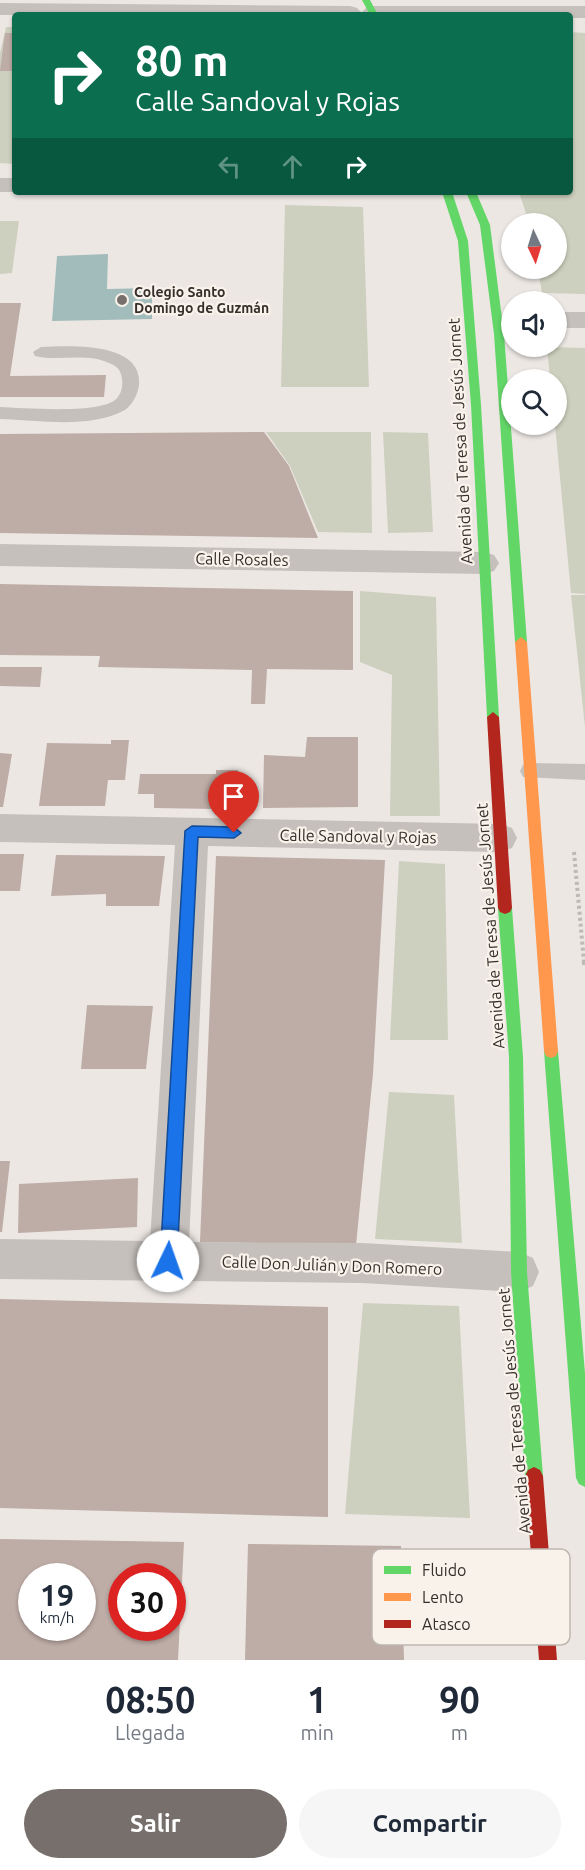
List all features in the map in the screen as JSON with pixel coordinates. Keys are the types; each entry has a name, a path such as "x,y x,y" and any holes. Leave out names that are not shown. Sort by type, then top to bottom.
{"street":[{"path":"0,9 360,9 585,12"},
{"name":"Avenida de Teresa de Jesús Jornet","path":"448,195 463,241 476,405 500,838 516,1057 519,1272 540,1549"},
{"path":"472,195 485,225 501,304"},
{"path":"567,320 585,320"},
{"path":"506,357 530,771 585,1479"},
{"name":"Calle Rosales","path":"0,555 484,563"},
{"name":"Calle Sandoval y Rojas","path":"0,828 500,838"},
{"path":"168,1261 192,831"},
{"name":"Calle Don Julián y Don Romero","path":"0,1259 362,1263 519,1272"},
{"name":"Avenida de Teresa de Jesús Jornet","path":"547,1645 548,1660"}],"lane":[{"path":"0,412 99,413 119,406 130,392 132,379 128,367 115,357 92,352 41,352"},
{"path":"530,771 585,772"}],"green space":[{"path":"6,27 12,27 12,164 0,163 0,53"},
{"path":"573,32 585,33 585,294 542,291 540,279 567,279 567,213 526,213 520,195 573,195"},
{"path":"285,205 363,207 369,387 281,387"},
{"path":"0,221 19,221 12,273 0,274"},
{"path":"567,348 585,348 585,594 571,593 556,435 567,435 567,369 549,369 548,357 567,357"},
{"path":"266,432 371,432 372,533 318,532 290,466"},
{"path":"383,432 428,433 433,532 388,533"},
{"path":"360,591 436,597 440,816 390,816 392,675 360,662"},
{"path":"571,595 585,595 585,727"},
{"path":"399,861 445,864 448,1040 390,1040"},
{"path":"389,1092 454,1095 462,1243 375,1239"},
{"path":"363,1303 459,1306 470,1518 345,1514"}],"water":[{"path":"108,254 107,289 152,288 152,319 52,321 57,256"}],"building":[{"path":"5,33 12,33 12,71 0,71"},
{"path":"0,303 21,303 10,376 106,375 104,397 0,397"},
{"path":"264,432 289,466 318,538 0,533 0,434"},
{"path":"0,584 353,591 353,670 267,669 265,704 251,704 252,670 98,667 100,656 0,655"},
{"path":"0,667 42,667 40,687 0,686"},
{"path":"307,737 358,737 358,807 263,808 264,755 305,757"},
{"path":"111,740 129,740 125,780 108,780 105,806 39,806 47,743 111,744"},
{"path":"0,753 12,754 3,807 0,807"},
{"path":"216,770 238,770 237,801 216,801 216,809 154,808 154,794 138,794 140,774 216,774"},
{"path":"0,854 24,854 20,891 0,891"},
{"path":"56,855 165,856 159,906 106,906 106,894 51,896"},
{"path":"216,856 385,860 373,1074 356,1245 200,1242"},
{"path":"87,1005 153,1006 146,1069 81,1069"},
{"path":"0,1161 10,1161 2,1232 0,1232"},
{"path":"138,1178 137,1227 18,1233 19,1184"},
{"path":"0,1299 328,1307 328,1517 0,1508"},
{"path":"0,1539 184,1542 183,1563 108,1563 108,1641 179,1641 178,1660 0,1660"},
{"path":"248,1544 401,1546 401,1549 372,1549 372,1645 404,1645 404,1660 245,1660"}],"traffic: fast":[{"path":"366,0 372,12"},
{"path":"448,195 463,241 476,405 493,717"},
{"path":"472,195 485,225 499,334 521,642"},
{"path":"505,908 516,1057 519,1272 534,1476"},
{"path":"551,1051 585,1478"}],"traffic: slow":[{"path":"521,642 551,1051"}],"traffic: jam":[{"path":"493,717 505,908"},
{"path":"534,1476 540,1549"},
{"path":"547,1645 548,1660"}],"place":[{"name":"Colegio Santo Domingo de Guzmán","path":"122,300"}],"route":[{"path":"168,1261 192,831 234,833"}]}
